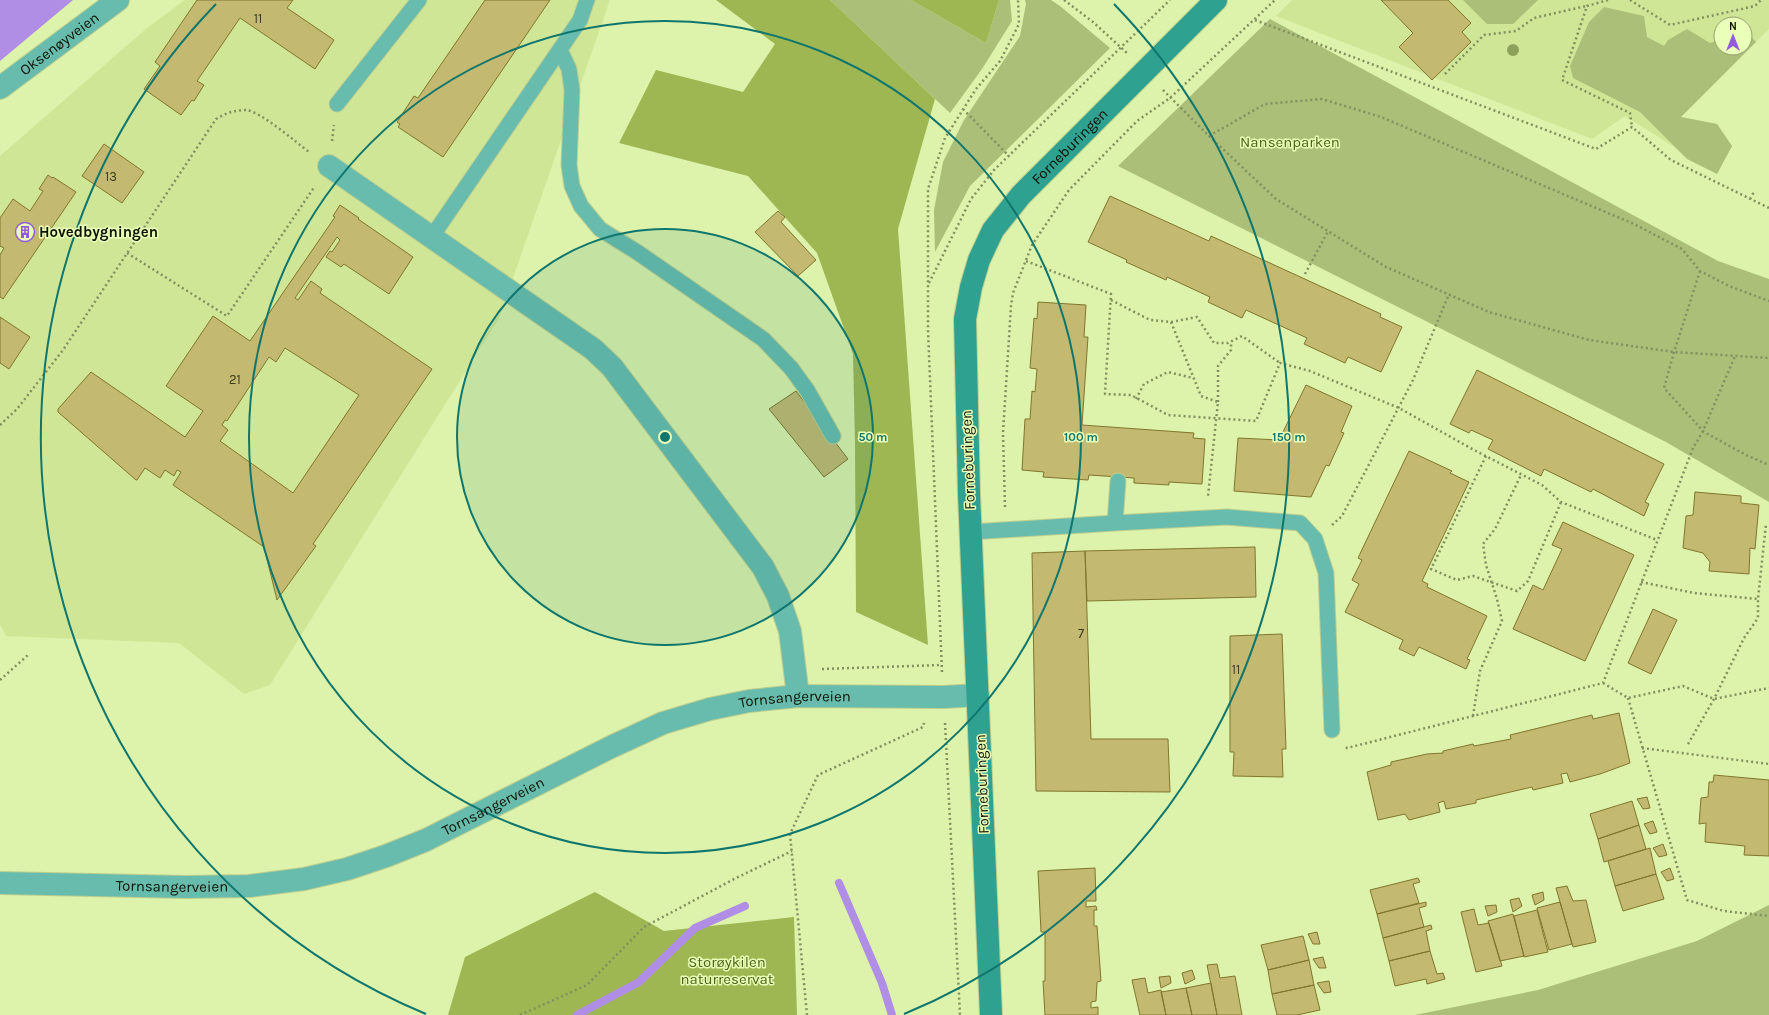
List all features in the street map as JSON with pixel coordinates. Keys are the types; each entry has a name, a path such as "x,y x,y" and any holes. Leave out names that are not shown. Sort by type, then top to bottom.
{"street":[{"name":"Oksenøyveien","path":"0,88 118,0"},
{"name":"Forneburingen","path":"991,1015 971,532 965,319 971,287 979,260 993,230 1021,195 1144,70 1216,0"},
{"path":"329,166 593,349 612,367 763,568 778,596 790,631 798,696"},
{"name":"Tornsangerveien","path":"0,883 186,887 249,886 304,879 347,869 386,856 426,840 611,747 663,723 710,709 749,701 798,696 978,696"}],"lane":[{"path":"337,104 419,0"},
{"path":"431,238 580,20 587,0"},
{"path":"560,50 569,70 572,90 569,164 572,186 581,206 600,229 637,252 762,339 791,368 807,390 833,436"},
{"path":"1114,522 1118,481"},
{"path":"971,532 1114,522 1227,517 1300,522 1315,539 1326,573 1332,730"}],"path":[{"path":"1064,0 1093,22 1121,47 1170,98 1276,199 1386,266 1489,312 1589,340 1674,352 1769,358"},
{"path":"929,283 971,199 994,170 1170,0"},
{"path":"1006,530 1004,494 1005,389 1011,306 1013,293 1032,245 1069,190 1137,121 1170,98 1275,0"},
{"path":"1445,74 1484,35 1516,30 1534,18 1608,0"},
{"path":"1630,0 1670,25 1755,6 1760,0"},
{"path":"1586,6 1562,80 1630,113 1632,127 1671,160 1769,208"},
{"path":"1255,20 1596,149 1632,127"},
{"path":"1209,136 1265,104 1322,99 1381,117 1634,224 1682,249 1700,271 1729,286 1769,301"},
{"path":"127,253 227,316 329,166 337,104"},
{"path":"963,109 1009,156"},
{"path":"0,425 17,409 63,350 216,119 230,112 248,110 262,117 329,166"},
{"path":"1750,199 1754,192"},
{"path":"1305,274 1328,231"},
{"path":"1026,261 1111,294 1105,394 1131,396 1168,415 1256,421 1280,362"},
{"path":"1700,271 1664,388 1703,431 1746,455 1769,465"},
{"path":"1315,539 1342,516 1413,380 1449,294"},
{"path":"1111,300 1150,320 1171,322 1196,317 1214,343 1231,342 1242,336 1280,362 1310,371 1399,408 1542,485 1561,502 1657,540"},
{"path":"1171,322 1201,396 1218,402"},
{"path":"1206,518 1218,402 1218,366 1232,350 1231,342"},
{"path":"1603,683 1693,448 1703,431 1735,356"},
{"path":"1136,399 1144,384 1168,372 1194,378"},
{"path":"1486,456 1431,569 1456,580 1473,576 1517,591 1528,581 1561,502"},
{"path":"1473,716 1480,671 1502,621 1497,599 1486,565 1483,544 1495,530 1521,475"},
{"path":"1688,744 1714,699 1744,638 1758,618 1758,600 1766,524"},
{"path":"1641,582 1694,594 1758,600"},
{"path":"0,680 28,655"},
{"path":"794,667 822,669 941,665"},
{"path":"1332,730 1347,748 1603,683 1628,698 1683,686 1714,699 1769,688"},
{"path":"807,1015 790,834 818,775 923,728 931,697"},
{"path":"1628,698 1687,900 1724,911 1769,916"},
{"path":"1642,748 1769,764"},
{"path":"520,1015 587,985 644,927 736,878 792,851"}],"shaded area":[{"path":"0,0 73,0 0,61"},
{"path":"185,0 610,0 499,318 270,685 244,694 179,643 6,636 0,624 0,156 147,28"},
{"path":"1292,0 1769,0 1769,29 1753,45 1753,16 1713,16 1713,56 1742,56 1681,117 1717,124 1732,146 1717,174 1625,116 1592,139 1276,16"}],"green space":[{"path":"716,0 830,0 935,99 898,229 928,645 856,612 853,354 817,253 748,176 619,143 656,70 743,92 775,44"},
{"path":"830,0 911,0 986,43 999,0 1010,0 1012,21 982,69 950,113"},
{"path":"911,0 999,0 986,43"},
{"path":"1025,0 1051,0 1110,48 970,186 935,252 934,210 943,162 964,120 1020,36 1026,4"},
{"path":"1463,0 1538,0 1513,24 1487,24"},
{"path":"1604,7 1644,16 1647,37 1664,46 1668,40 1687,29 1710,43 1713,42 1713,56 1742,56 1681,117 1717,124 1732,146 1717,174 1687,159 1640,112 1573,78 1570,66 1589,22"},
{"name":"Nansenparken","path":"1270,19 1718,261 1769,279 1769,502 1666,442 1118,166"},
{"name":"Storøykilen naturreservat","path":"595,892 664,931 794,917 797,1015 448,1015 465,957"},
{"path":"1769,905 1769,1015 1415,1015 1538,990 1697,941"}],"building":[{"path":"197,0 293,0 287,8 334,40 315,69 240,18 197,81 204,85 194,101 192,100 181,115 144,89 160,66 155,62"},
{"path":"485,0 550,0 443,157 398,127 400,124 397,122 414,96 418,98"},
{"path":"1381,0 1448,0 1471,23 1462,32 1471,42 1432,80 1399,47 1413,33"},
{"path":"104,144 144,172 122,203 82,176"},
{"name":"Hovedbygningen","path":"48,175 76,192 3,299 0,297 0,255 4,248 0,246 0,218 13,199 30,211 43,191 39,189"},
{"path":"1110,196 1209,241 1211,236 1381,314 1380,317 1402,327 1381,372 1348,357 1345,363 1304,344 1307,338 1246,310 1242,318 1208,302 1210,297 1167,277 1166,280 1126,262 1127,260 1088,242"},
{"path":"340,205 413,257 389,294 344,264 341,267 326,257 330,251 332,252 340,240 337,237 295,298 298,300 311,281 322,289 320,293 432,369 313,544 316,546 277,600 264,547 173,485 181,472 177,470 174,476 165,470 160,478 145,468 136,480 58,412 58,409 91,372 185,437 203,411 166,386 213,316 250,341 335,217 333,216","holes":["285,348 359,395 293,493 220,441 228,430 222,425 225,420 227,421 269,357 276,362"]},
{"path":"778,211 785,217 781,222 816,260 798,276 755,232"},
{"path":"1038,302 1086,305 1084,337 1088,337 1082,425 1194,433 1193,438 1205,439 1202,484 1169,482 1169,485 1134,483 1134,478 1089,475 1088,480 1043,477 1044,472 1022,470 1025,419 1030,419 1032,391 1035,392 1037,369 1030,368 1034,318 1037,319"},
{"path":"0,317 30,337 9,369 0,363"},
{"path":"1477,370 1664,464 1645,502 1649,504 1644,516 1593,489 1591,492 1544,469 1541,476 1488,449 1493,440 1471,430 1469,433 1450,424"},
{"path":"1306,385 1352,406 1341,432 1344,433 1329,466 1326,465 1311,497 1234,491 1238,438 1279,440"},
{"path":"796,391 848,459 824,477 769,409"},
{"path":"1409,451 1452,471 1450,473 1469,482 1422,581 1428,584 1427,587 1487,616 1467,659 1470,660 1466,669 1419,647 1414,656 1399,649 1403,640 1345,612 1359,584 1352,580 1362,560 1358,558"},
{"path":"1695,492 1741,496 1741,503 1759,505 1755,549 1750,548 1749,574 1709,571 1710,562 1703,553 1683,548 1686,516 1693,515"},
{"path":"1563,522 1634,555 1585,661 1513,629 1533,585 1543,590 1562,549 1552,545"},
{"path":"1255,547 1256,597 1087,601 1085,551"},
{"path":"1085,551 1091,739 1168,739 1170,792 1036,791 1032,553"},
{"path":"1653,609 1677,620 1651,674 1628,663"},
{"path":"1282,634 1286,749 1282,749 1283,777 1233,776 1234,752 1230,752 1230,636"},
{"path":"1619,713 1630,763 1600,774 1570,782 1567,773 1561,774 1563,783 1533,790 1532,787 1476,800 1476,803 1446,809 1444,801 1438,803 1440,812 1409,820 1405,814 1378,820 1367,772 1391,765 1391,762 1427,754 1443,753 1443,751 1473,744 1474,746 1511,739 1510,735 1592,715 1593,719"},
{"path":"1714,775 1769,780 1769,856 1744,855 1745,846 1705,842 1706,823 1699,824 1701,798 1708,797 1709,782 1713,782"},
{"path":"1647,797 1650,808 1643,809 1637,799"},
{"path":"1632,801 1639,825 1598,839 1590,814"},
{"path":"1653,821 1657,832 1650,834 1644,824"},
{"path":"1639,825 1646,849 1604,862 1598,839"},
{"path":"1663,844 1667,855 1659,857 1653,848"},
{"path":"1650,848 1656,874 1615,886 1608,861"},
{"path":"1095,868 1096,901 1086,901 1086,907 1096,906 1097,910 1094,910 1094,926 1097,926 1101,981 1097,982 1096,1001 1091,1002 1091,1008 1098,1007 1098,1015 1045,1015 1043,981 1045,981 1045,932 1041,932 1038,871"},
{"path":"1670,868 1674,879 1667,881 1661,872"},
{"path":"1656,874 1664,899 1623,911 1615,886"},
{"path":"1418,878 1420,882 1413,884 1419,903 1377,914 1370,890"},
{"path":"1567,886 1573,901 1586,900 1596,942 1573,947 1556,888"},
{"path":"1543,892 1544,900 1535,905 1532,895"},
{"path":"1519,898 1522,906 1513,912 1510,900"},
{"path":"1426,902 1426,906 1419,908 1424,927 1383,938 1377,914"},
{"path":"1560,902 1572,944 1549,950 1537,908"},
{"path":"1496,905 1497,912 1488,916 1485,906"},
{"path":"1474,909 1478,925 1489,923 1502,966 1476,972 1461,912"},
{"path":"1537,910 1548,952 1524,957 1514,916"},
{"path":"1513,914 1524,956 1500,961 1488,921"},
{"path":"1431,925 1432,929 1426,931 1430,951 1389,961 1383,938"},
{"path":"1317,932 1320,944 1313,944 1308,934"},
{"path":"1303,936 1309,960 1268,970 1261,945"},
{"path":"1430,951 1437,974 1443,973 1445,979 1427,984 1426,979 1395,986 1389,961"},
{"path":"1323,957 1326,968 1319,968 1313,959"},
{"path":"1309,960 1314,985 1272,994 1268,970"},
{"path":"1217,964 1220,978 1235,976 1242,1015 1217,1015 1207,965"},
{"path":"1192,970 1195,979 1185,984 1182,973"},
{"path":"1170,976 1171,983 1161,988 1159,977"},
{"path":"1145,978 1148,993 1161,990 1166,1015 1140,1015 1132,980"},
{"path":"1329,981 1331,992 1324,993 1317,983"},
{"path":"1211,983 1217,1015 1192,1015 1186,988"},
{"path":"1314,985 1320,1010 1297,1015 1277,1015 1272,994"},
{"path":"1186,988 1192,1015 1166,1015 1161,992"}],"waterway":[{"path":"839,883 882,983 892,1015"},
{"path":"577,1015 639,982 695,928 745,906"}],"place":[{"name":"Hovedbygningen","path":"25,232"}]}
